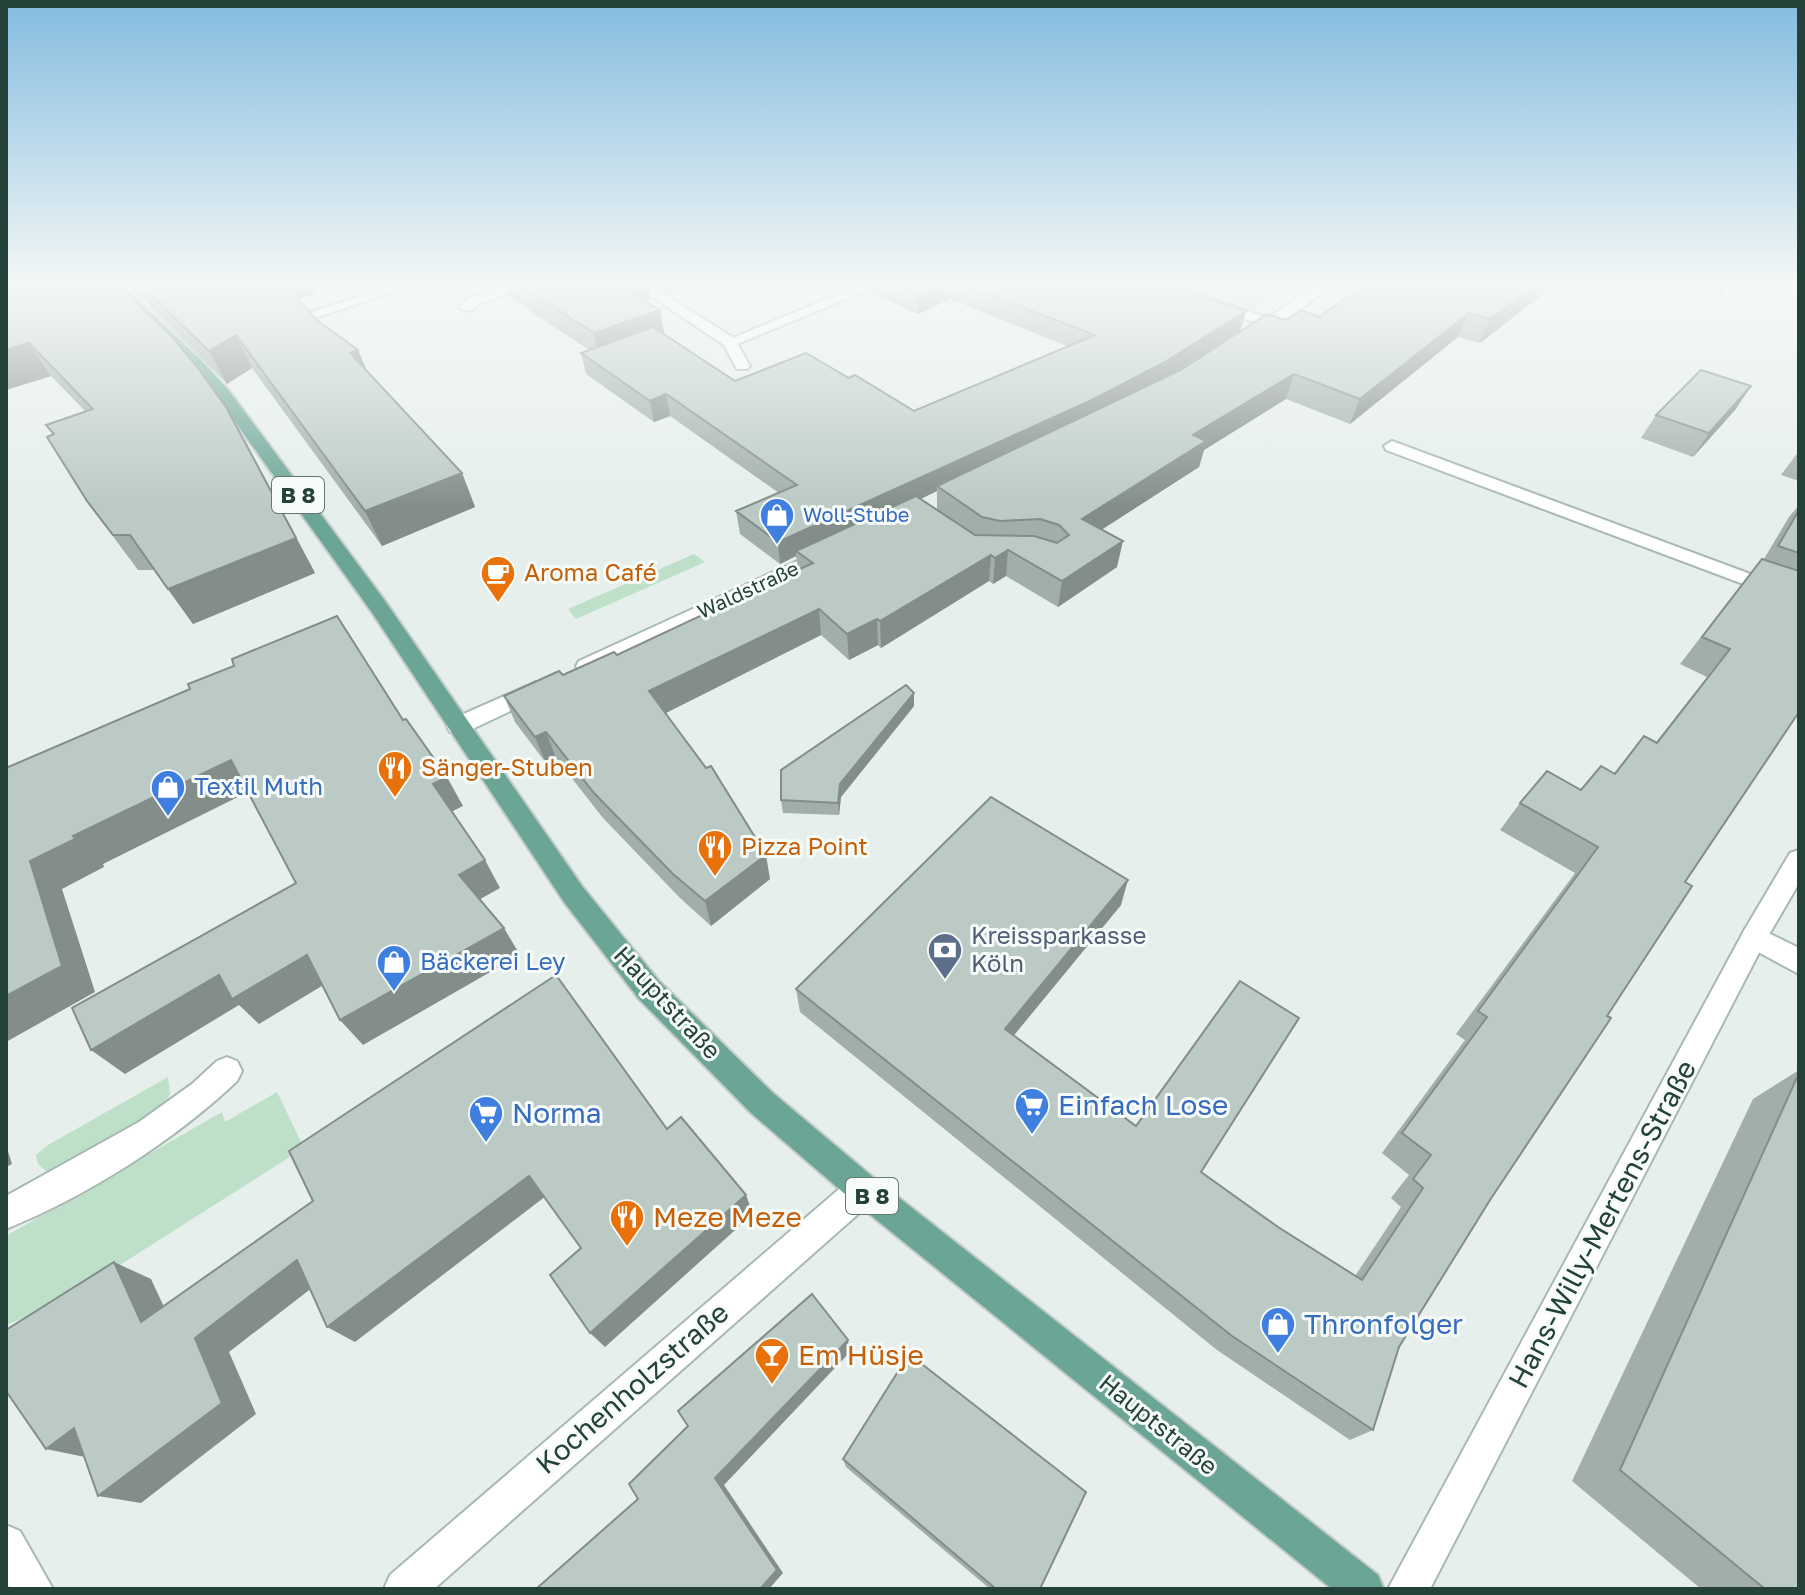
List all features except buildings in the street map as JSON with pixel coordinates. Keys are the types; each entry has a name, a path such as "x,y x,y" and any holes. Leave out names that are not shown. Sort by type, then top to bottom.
{"main road":[{"name":"Hauptstraße","path":"192,358 224,395 369,594 573,894 649,990 762,1103 863,1189 1364,1589"}],"street":[{"path":"738,358 742,366"},
{"path":"1392,446 1799,599"},
{"name":"Waldstraße","path":"458,726 849,543"},
{"name":"Hans-Willy-Mertens-Straße","path":"1408,1589 1754,937 1799,860"},
{"path":"1754,937 1799,962"},
{"path":"6,1213 164,1127 197,1101 227,1071"},
{"name":"Kochenholzstraße","path":"404,1589 863,1189"},
{"path":"6,1545 33,1589"}],"green space":[{"path":"694,554 705,562 576,619 568,609"},
{"path":"168,1077 170,1094 162,1111 53,1172 47,1172 38,1164 36,1155 48,1145"},
{"path":"277,1092 304,1148 57,1305 6,1325 6,1236 222,1112 225,1122"}],"place":[{"name":"Woll-Stube","path":"777,546"},
{"name":"Aroma Café","path":"498,604"},
{"name":"Sänger-Stuben","path":"395,799"},
{"name":"Textil Muth","path":"168,818"},
{"name":"Pizza Point","path":"715,878"},
{"name":"Kreissparkasse Köln","path":"945,981"},
{"name":"Bäckerei Ley","path":"394,993"},
{"name":"Einfach Lose","path":"1032,1136"},
{"name":"Norma","path":"486,1144"},
{"name":"Meze Meze","path":"627,1248"},
{"name":"Thronfolger","path":"1278,1355"},
{"name":"Em Hüsje","path":"772,1386"}]}
